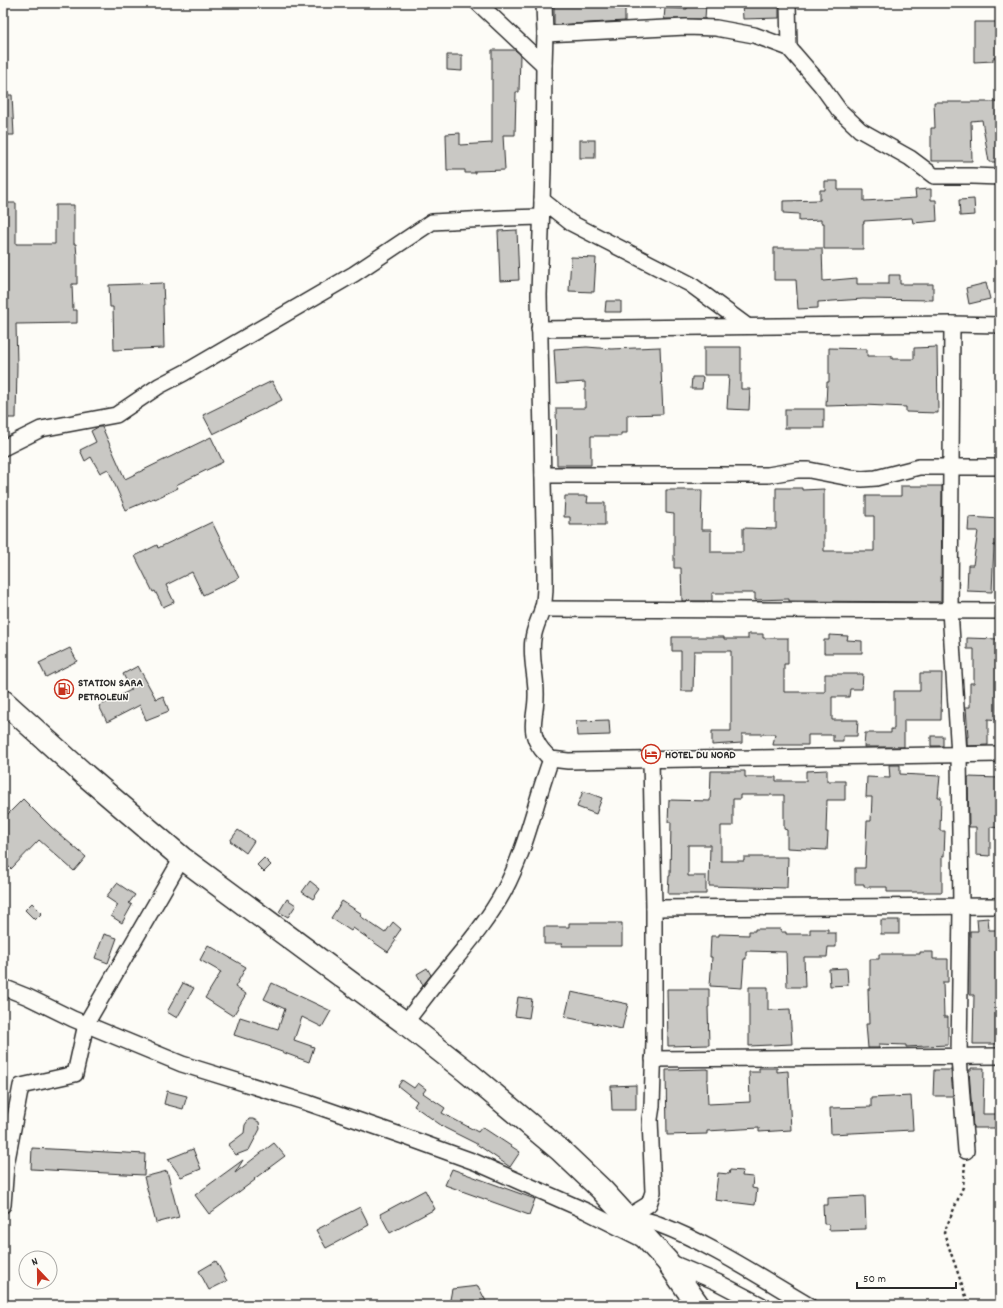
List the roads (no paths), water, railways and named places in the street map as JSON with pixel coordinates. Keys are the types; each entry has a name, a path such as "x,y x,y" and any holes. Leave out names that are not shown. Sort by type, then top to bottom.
{"highway":[{"path":"3,701 85,775 182,858 406,1023 560,1150 628,1217 667,1261 698,1305"}],"street":[{"path":"478,3 544,65"},
{"path":"544,3 545,34 539,329 545,594 533,637 532,648 532,662 536,677 536,698 533,729 536,740 543,752 551,759 584,761 651,758 1000,754"},
{"path":"788,3 789,48"},
{"path":"545,34 686,27 716,28 754,35 789,48 839,110 860,130 910,158 934,176 1000,177"},
{"path":"542,200 571,223 690,284 747,326"},
{"path":"3,448 41,429 116,415 159,386 354,274 432,222 541,217"},
{"path":"539,329 952,324 1000,325"},
{"path":"952,324 950,610 959,755 961,906 959,1057 966,1151"},
{"path":"543,475 760,476 808,470 862,479 876,478 919,467 1000,467"},
{"path":"542,609 1000,611"},
{"path":"628,1217 649,1204 653,1192 650,1120 652,1106 653,1059 654,908 651,758"},
{"path":"406,1023 492,911 504,890 520,856 551,759"},
{"path":"3,1205 6,1165 21,1086 75,1074 86,1024 182,858"},
{"path":"654,908 1000,906"},
{"path":"3,987 182,1064 308,1103 406,1136 476,1162 586,1211 652,1244"},
{"path":"653,1059 1000,1056"},
{"path":"628,1217 656,1223 687,1236 808,1305"},
{"path":"667,1261 717,1282 761,1305"}],"place":[{"name":"STATION SARA PETROLEUN","path":"64,689"},
{"name":"HOTEL DU NORD","path":"651,754"}]}
